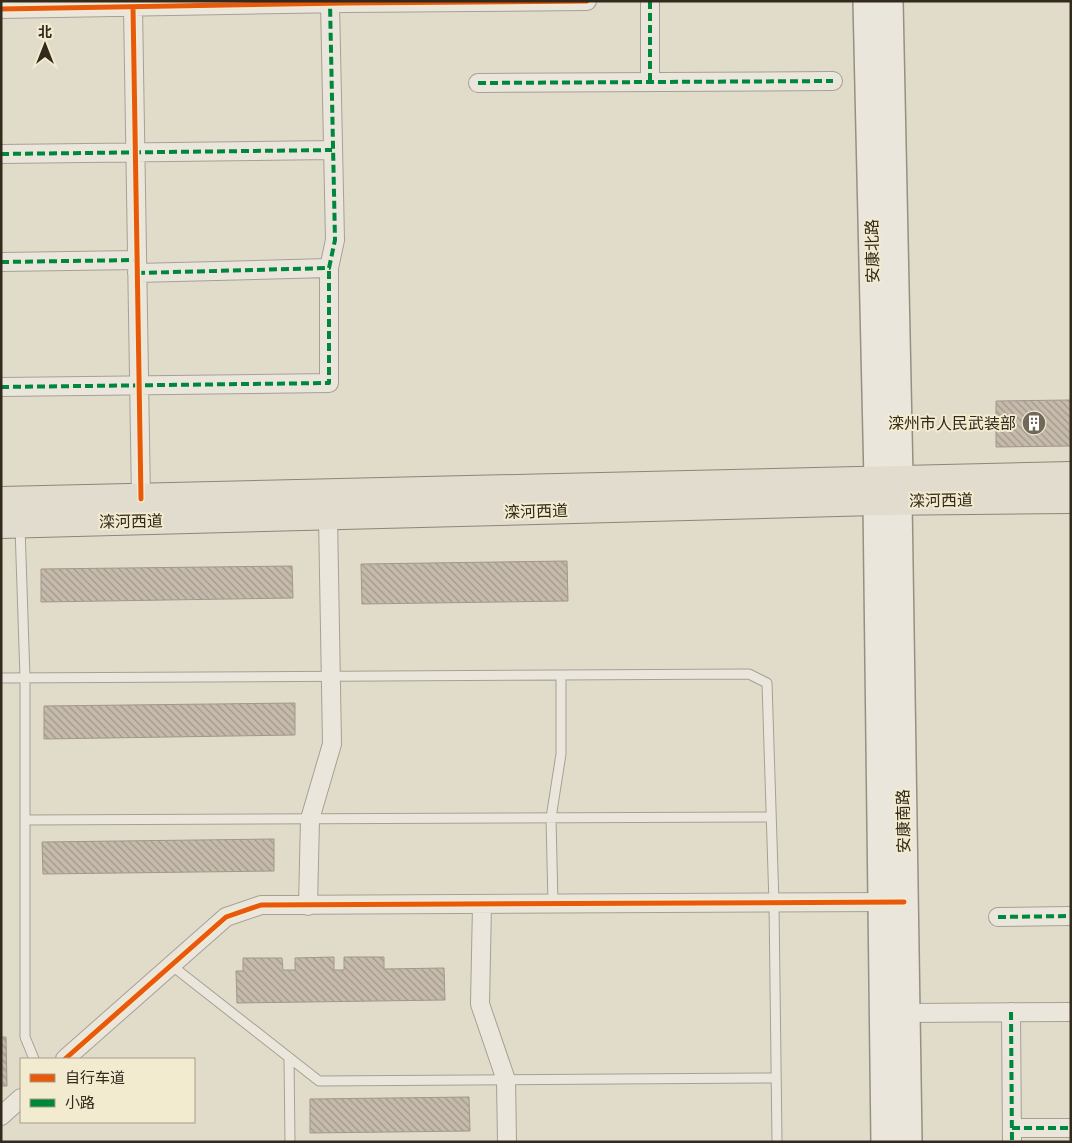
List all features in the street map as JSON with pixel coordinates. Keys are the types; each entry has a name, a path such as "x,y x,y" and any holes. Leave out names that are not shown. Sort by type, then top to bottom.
{"main road":[{"name":"安康北路","path":"866,1 888,490"},
{"name":"安康北路","path":"888,490 890,1"},
{"name":"滦河西道","path":"11,524 328,516 888,490 1071,476"},
{"name":"滦河西道","path":"1,501 888,490 1071,498"},
{"name":"安康南路","path":"884,1142 892,902 888,490"},
{"name":"安康南路","path":"892,902 908,1013 909,1142"}],"street":[{"path":"1,10 340,2 587,1"},
{"path":"650,1 650,82"},
{"path":"1,387 139,387 329,383 329,268 335,240 332,150 340,2"},
{"path":"133,7 141,499"},
{"path":"478,83 833,81"},
{"path":"1,154 332,150"},
{"path":"1,262 137,266 329,268"},
{"path":"308,906 310,819 332,744 328,516"},
{"path":"66,1058 226,917 261,906 892,902"},
{"path":"482,905 480,1004 506,1080 507,1142"},
{"path":"998,916 1071,916"},
{"path":"1011,1012 1012,1135 1071,1128"},
{"path":"908,1013 1071,1012"},
{"path":"1,1116 20,1099"}],"lane":[{"path":"11,524 25,678 25,1036 34,1058"},
{"path":"1,678 749,674 767,683 774,903 777,1142"},
{"path":"553,904 551,818 561,754 561,675"},
{"path":"25,820 771,818"},
{"path":"172,966 319,1081 776,1078"},
{"path":"289,1058 290,1142"}],"building":[{"name":"滦州市人民武装部","path":"1071,400 1071,446 996,447 996,401"},
{"path":"567,561 568,601 362,604 361,564"},
{"path":"292,566 293,598 41,602 41,569"},
{"path":"295,703 295,735 44,739 44,706"},
{"path":"274,839 274,871 43,874 42,842"},
{"path":"334,957 334,970 344,970 344,957 384,957 384,969 444,968 445,1000 237,1003 236,971 243,971 243,958 282,958 283,970 295,970 295,958"},
{"path":"1,1037 6,1037 7,1086 1,1086"},
{"path":"469,1097 470,1131 310,1133 310,1099"}],"marked path":[{"path":"650,1 650,82"},
{"path":"137,273 329,268 335,240 330,3"},
{"path":"478,83 833,81"},
{"path":"1,154 332,150"},
{"path":"1,262 137,260"},
{"path":"1,387 329,383 329,268"},
{"path":"998,917 1071,916"},
{"path":"1011,1012 1012,1142"},
{"path":"1012,1128 1071,1128"}],"cycle path":[{"path":"1,9 587,1"},
{"path":"133,7 141,499"},
{"path":"66,1058 226,917 261,905 904,902"}],"place":[{"name":"滦州市人民武装部","path":"1034,423"}]}
